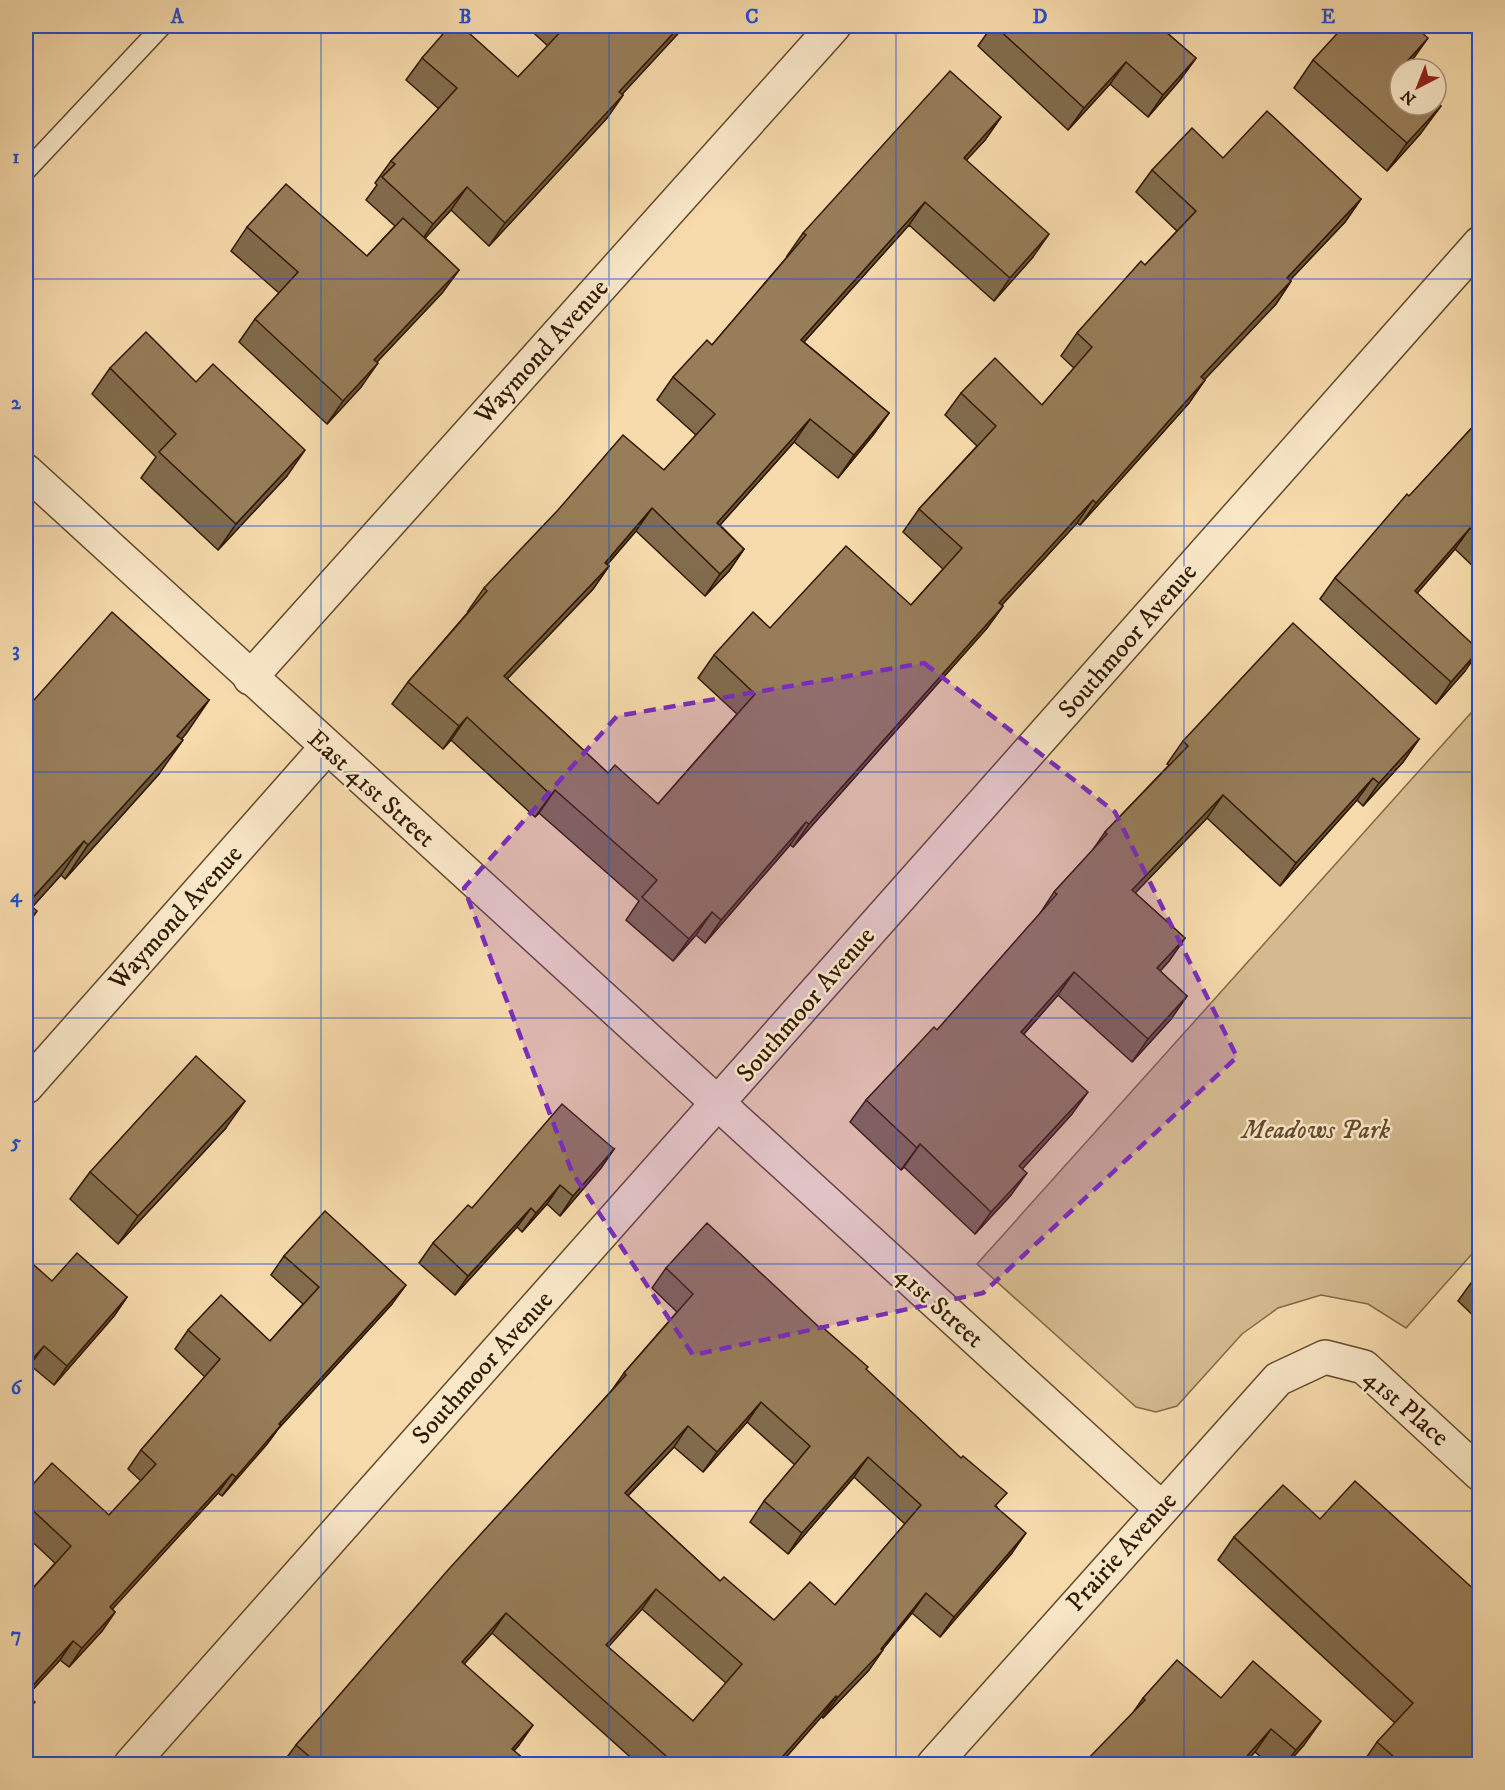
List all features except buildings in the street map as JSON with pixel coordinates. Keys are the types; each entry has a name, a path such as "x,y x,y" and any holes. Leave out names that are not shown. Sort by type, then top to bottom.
{"street":[{"name":"Waymond Avenue","path":"250,678 834,26"},
{"name":"Southmoor Avenue","path":"131,1764 1479,243"},
{"name":"East 41st Street","path":"26,471 717,1105"},
{"name":"Waymond Avenue","path":"26,1087 326,748"},
{"name":"41st Street","path":"717,1105 1161,1508"},
{"name":"Prairie Avenue","path":"934,1764 1278,1379 1325,1357"},
{"name":"41st Place","path":"1325,1357 1364,1367 1479,1474"}],"lane":[{"path":"26,171 162,26"}],"highlighted area":[{"path":"924,663 1115,812 1237,1057 983,1293 693,1355 572,1172 464,888 617,716"}],"green space":[{"name":"Meadows Park","path":"1479,704 1479,1246 1406,1328 1368,1304 1321,1295 1278,1308 1242,1334 1177,1406 1156,1412 1136,1407 977,1264"}]}
